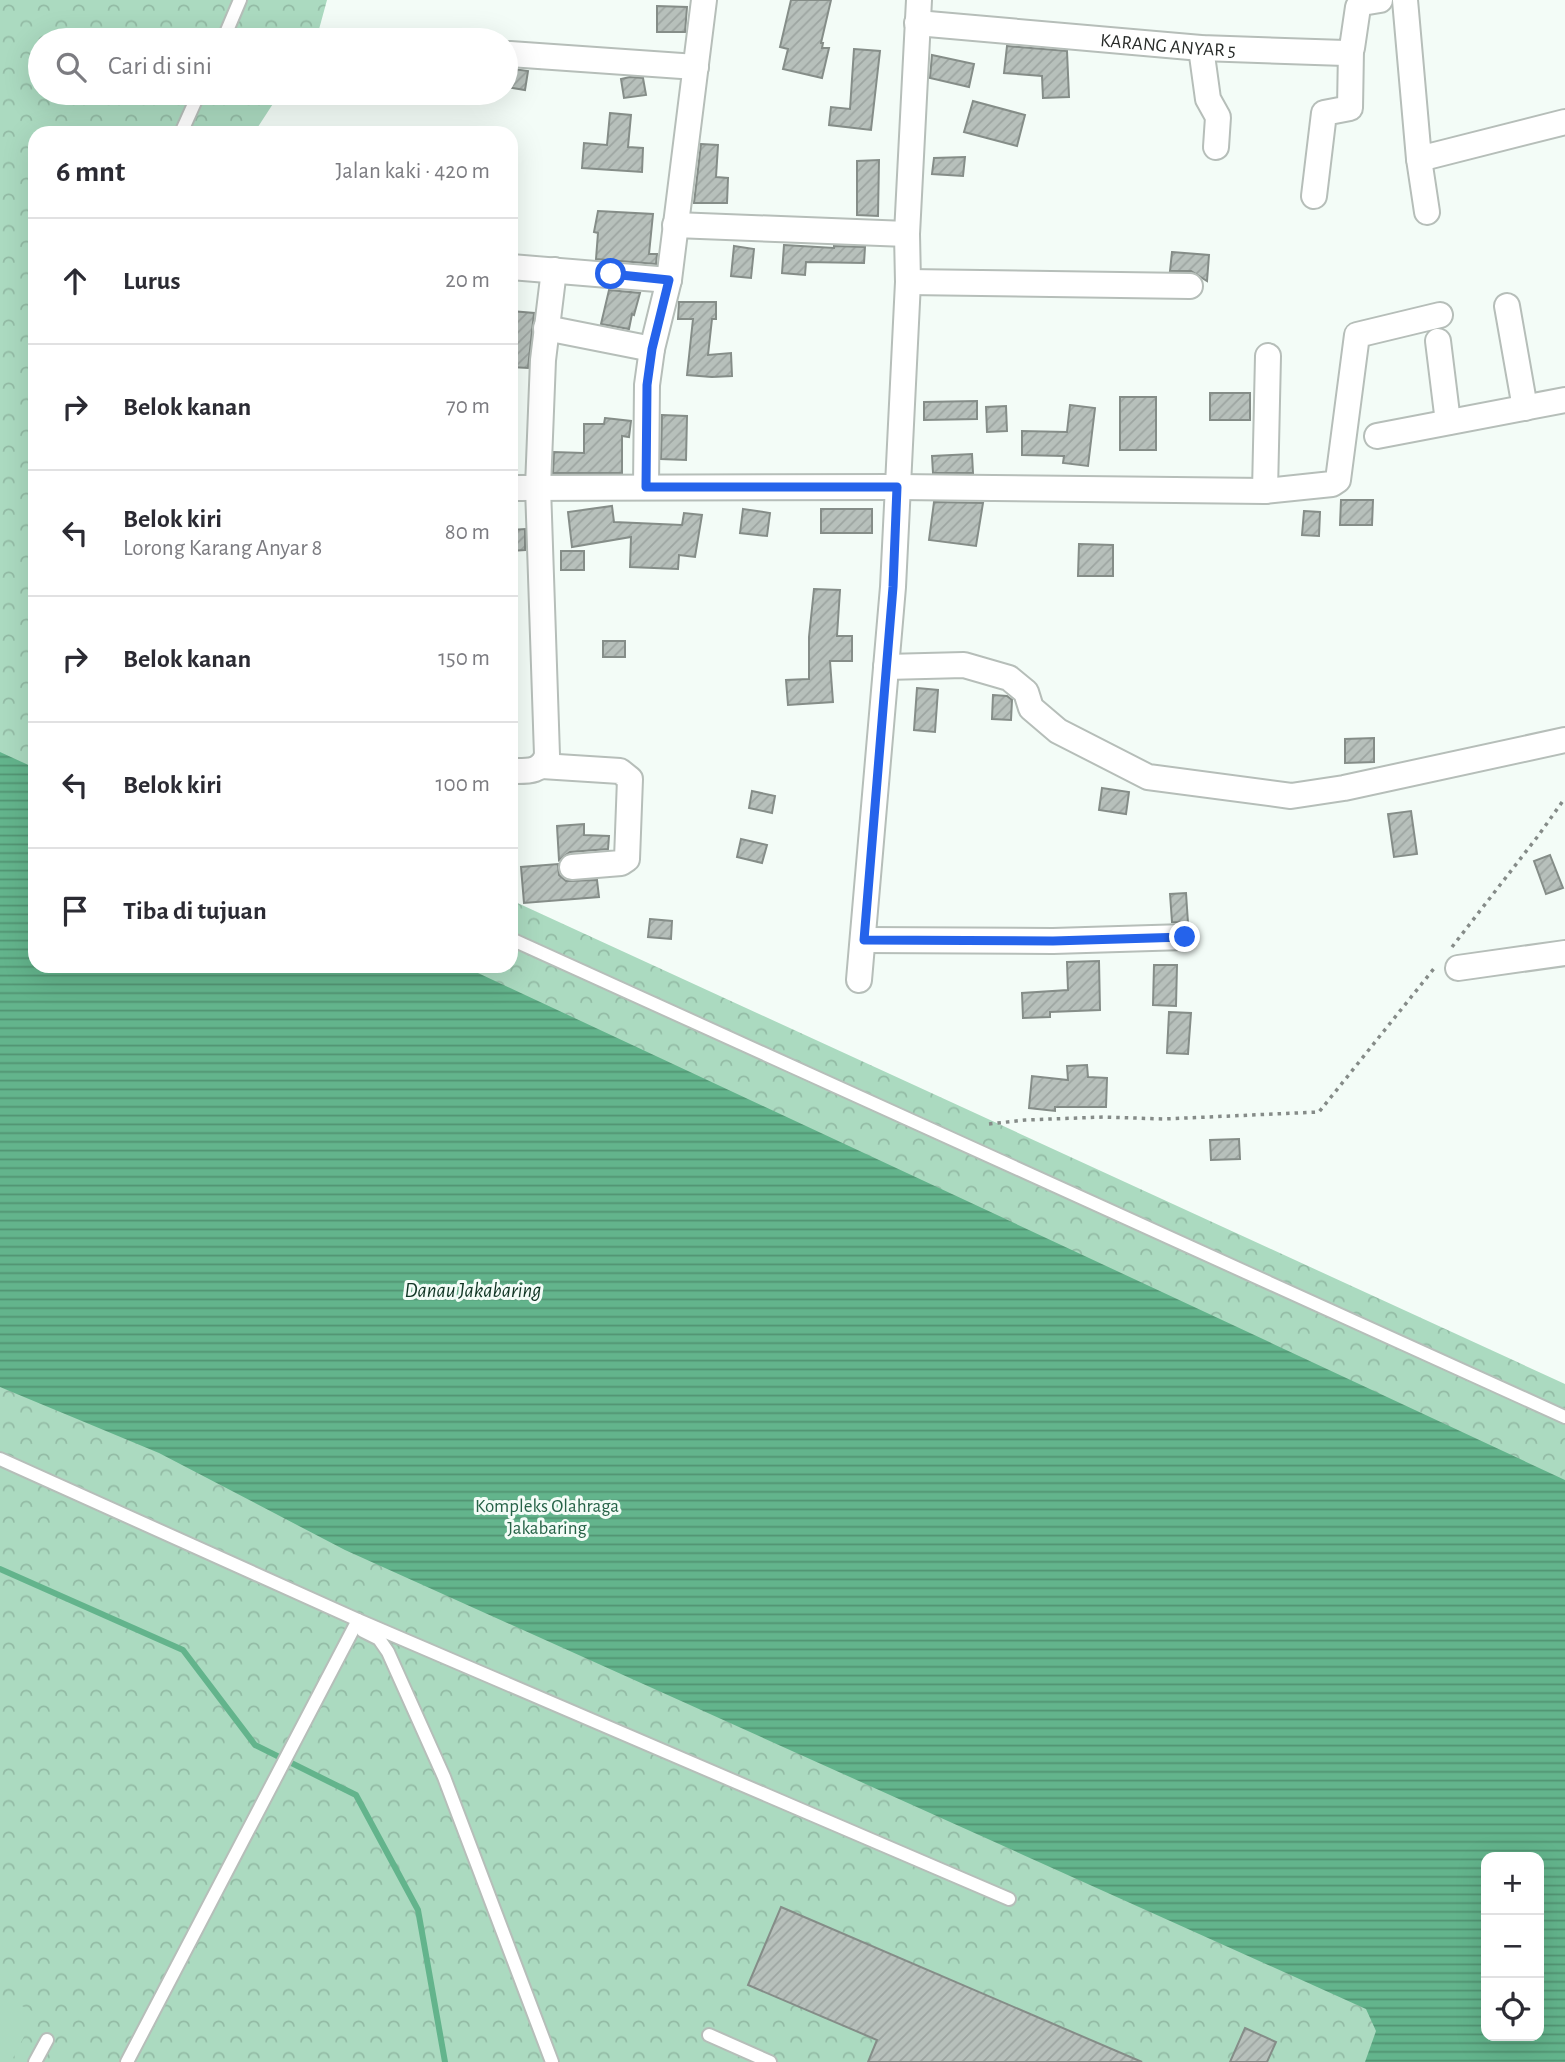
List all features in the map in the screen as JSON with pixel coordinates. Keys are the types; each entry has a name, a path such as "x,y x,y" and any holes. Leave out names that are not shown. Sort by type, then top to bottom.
{"street":[{"path":"646,487 647,385 652,349 669,280 704,0"},
{"path":"1314,196 1324,113 1350,108 1351,50 1358,7 1362,3 1380,0"},
{"path":"1405,0 1419,159 1427,212"},
{"path":"859,980 893,587 918,12"},
{"name":"KARANG ANYAR 5","path":"918,12 1201,48 1345,54 1351,50"},
{"path":"1201,48 1208,99 1218,117 1216,147"},
{"path":"518,55 696,67"},
{"path":"1419,159 1565,122"},
{"path":"675,225 907,234"},
{"path":"518,267 669,280"},
{"path":"542,766 547,755 547,746 538,487 546,328 554,270"},
{"path":"908,282 1190,286"},
{"path":"1507,306 1525,408"},
{"path":"518,488 897,487 1265,491 1332,484 1338,480 1357,335 1440,315"},
{"path":"546,328 652,349"},
{"path":"1438,341 1448,422"},
{"path":"1265,491 1268,356"},
{"path":"1377,436 1565,400"},
{"path":"886,667 964,665 1010,678 1026,692 1031,708 1058,731 1148,777 1291,796 1345,788 1565,740"},
{"path":"518,770 542,766 620,771 630,779 627,859 621,863 572,867"},
{"path":"864,940 1053,941 1185,937"},
{"path":"1458,968 1565,953"}],"lane":[{"path":"228,28 240,0"},
{"path":"184,126 194,105"},
{"path":"518,942 1565,1417"},
{"path":"0,1460 355,1624 1009,1899"},
{"path":"127,2062 355,1624"},
{"path":"355,1624 379,1639 388,1652 444,1777 552,2062"},
{"path":"709,2035 770,2062"},
{"path":"35,2062 47,2040"}],"path":[{"path":"989,1124 1038,1119 1163,1119 1319,1112"}],"green space":[{"name":"Kompleks Olahraga Jakabaring","path":"0,0 327,0 319,28 28,28 28,105 272,105 259,126 28,126 28,973 518,973 518,903 1565,1384 1565,2062 0,2062"},
{"path":"0,1995 36,2013 11,2062 0,2062"}],"water":[{"name":"Danau Jakabaring","path":"0,752 28,765 28,973 478,973 1565,1480 1565,2062 1365,2062 1376,2031 1366,2009 345,1550 159,1453 0,1387"}],"building":[{"path":"791,0 831,0 821,43 822,48 829,48 822,78 783,69 788,49 780,47"},
{"path":"657,6 687,7 685,32 657,32"},
{"path":"1007,46 1067,51 1069,97 1043,98 1042,76 1004,73"},
{"path":"854,49 880,51 871,130 829,125 831,107 850,109"},
{"path":"932,55 974,64 969,87 930,78"},
{"path":"518,70 528,71 525,90 518,89"},
{"path":"643,78 646,95 624,98 621,79"},
{"path":"973,101 1025,115 1017,146 964,132"},
{"path":"610,113 631,115 628,147 643,148 642,172 582,168 584,143 607,145"},
{"path":"701,144 718,145 716,177 728,178 727,203 694,203"},
{"path":"965,157 963,176 932,174 934,158"},
{"path":"879,160 878,216 857,215 857,161"},
{"path":"598,211 653,214 649,254 657,254 656,264 596,259 598,233 594,232"},
{"path":"784,245 865,247 864,263 806,262 805,275 782,273"},
{"path":"734,246 754,249 751,278 731,276"},
{"path":"1172,252 1209,255 1207,281 1191,271 1170,271"},
{"path":"609,290 640,293 629,329 601,324"},
{"path":"679,302 716,302 716,319 712,319 708,355 731,353 732,376 687,375 693,319 678,319"},
{"path":"518,312 534,313 528,368 518,367"},
{"path":"1210,393 1250,393 1250,420 1210,420"},
{"path":"1120,397 1156,397 1156,450 1120,450"},
{"path":"977,401 977,419 924,420 924,402"},
{"path":"1070,405 1095,408 1088,466 1063,463 1064,456 1022,455 1022,431 1067,432"},
{"path":"1006,406 1007,431 987,432 986,407"},
{"path":"662,415 687,416 686,460 661,459"},
{"path":"605,418 631,421 629,437 622,436 622,473 553,473 554,452 584,453 584,424 604,424"},
{"path":"972,454 973,473 933,473 932,456"},
{"path":"1341,500 1373,500 1372,525 1340,525"},
{"path":"934,502 983,503 976,546 929,540"},
{"path":"612,506 614,522 682,525 684,513 702,515 695,557 679,555 678,569 630,567 631,537 572,547 568,512"},
{"path":"743,509 770,513 767,536 740,533"},
{"path":"821,509 872,509 872,533 821,533"},
{"path":"1304,511 1320,512 1319,536 1302,535"},
{"path":"525,529 525,550 518,550 518,530"},
{"path":"1079,544 1113,545 1113,576 1078,576"},
{"path":"561,551 584,551 584,570 561,570"},
{"path":"814,589 840,590 837,636 852,636 852,661 830,661 833,702 788,705 786,680 809,679 809,637"},
{"path":"603,641 625,641 625,657 603,657"},
{"path":"917,688 938,690 935,732 914,730"},
{"path":"993,695 1007,696 1012,700 1011,720 992,719"},
{"path":"1374,738 1374,762 1345,763 1345,739"},
{"path":"1102,788 1129,792 1126,814 1099,810"},
{"path":"752,791 775,796 772,813 749,808"},
{"path":"1411,811 1417,854 1394,857 1388,814"},
{"path":"584,824 584,835 609,836 608,849 570,852 559,860 557,826"},
{"path":"741,839 767,845 762,863 737,857"},
{"path":"1550,855 1563,888 1546,894 1534,861"},
{"path":"558,864 559,875 566,881 597,880 599,897 524,903 521,867"},
{"path":"1186,893 1188,923 1172,922 1170,894"},
{"path":"650,919 672,921 671,939 648,937"},
{"path":"1099,961 1100,1010 1050,1012 1050,1017 1023,1018 1022,993 1068,990 1067,962"},
{"path":"1154,965 1177,965 1176,1006 1153,1005"},
{"path":"1169,1012 1191,1013 1188,1054 1167,1053"},
{"path":"1087,1065 1088,1077 1107,1078 1106,1107 1055,1107 1055,1111 1029,1108 1032,1076 1068,1080 1067,1066"},
{"path":"1239,1139 1240,1159 1211,1160 1210,1140"},
{"path":"781,1907 1142,2062 868,2062 877,2040 748,1985"},
{"path":"1245,2028 1276,2042 1267,2062 1230,2062"}],"waterway":[{"path":"0,1569 183,1650 255,1745 356,1795 418,1910 445,2062"}],"route":[{"path":"611,274 669,280 652,349 647,385 646,487 897,487 893,587 864,940 1053,941 1185,937"}]}
